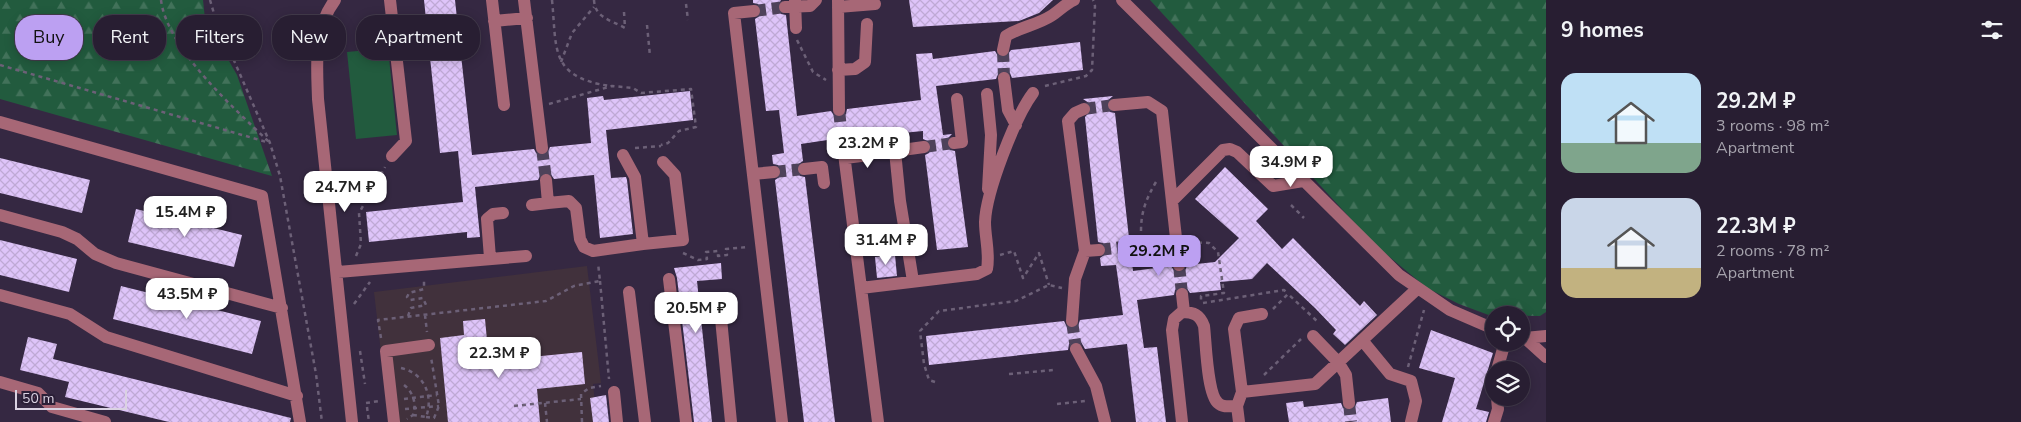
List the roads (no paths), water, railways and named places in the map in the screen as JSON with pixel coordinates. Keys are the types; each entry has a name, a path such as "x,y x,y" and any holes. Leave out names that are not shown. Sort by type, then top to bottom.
{"street":[{"path":"335,0 326,12 316,48 318,99 338,272 352,422"},
{"path":"390,0 406,141 392,156"},
{"path":"492,0 504,105"},
{"path":"524,0 542,148"},
{"path":"797,35 792,4 810,6 816,0"},
{"path":"1003,50 1006,36 1019,28 1050,17 1067,3 1074,0"},
{"path":"1122,0 1399,275 1450,310 1485,325"},
{"path":"839,110 838,4 875,4"},
{"path":"754,11 734,13 782,422"},
{"path":"494,21 527,18"},
{"path":"838,76 855,69 865,62 867,24"},
{"path":"1004,78 1008,110 1016,125"},
{"path":"988,196 1024,106 1033,93"},
{"path":"861,288 977,274 987,269 989,258 985,223 991,135 987,94"},
{"path":"954,143 962,142 957,99"},
{"path":"1114,106 1148,102 1162,111 1179,265"},
{"path":"1072,320 1075,278 1085,251 1068,121 1075,113 1084,109"},
{"path":"0,122 262,196 300,422"},
{"path":"842,138 878,422"},
{"path":"913,282 900,202 895,151 924,147"},
{"path":"1173,200 1223,150 1230,149 1237,152 1273,186 1303,181"},
{"path":"623,155 635,177 642,244"},
{"path":"845,158 869,155"},
{"path":"532,204 569,201 576,208 580,239 584,246 596,250 683,240 675,175 663,162"},
{"path":"804,169 822,167 824,183"},
{"path":"753,174 774,172"},
{"path":"546,180 548,203"},
{"path":"490,258 487,219 493,214 503,213"},
{"path":"0,215 62,232 77,239 95,254 116,264 282,308"},
{"path":"1136,246 1176,243"},
{"path":"1085,251 1099,250"},
{"path":"338,272 526,256"},
{"path":"670,279 686,422"},
{"path":"1242,392 1315,384 1418,288"},
{"path":"629,292 645,422"},
{"path":"0,294 70,314 106,337 297,396"},
{"path":"1182,294 1184,312"},
{"path":"719,298 731,422"},
{"path":"1182,422 1172,330 1174,319 1184,312 1193,312 1201,318 1204,326 1211,391 1216,402 1224,406 1237,406"},
{"path":"1239,422 1237,406 1242,392 1234,329 1239,318 1262,314"},
{"path":"1309,334 1338,362 1346,375 1349,402"},
{"path":"1530,337 1546,336"},
{"path":"1362,340 1390,374 1411,381 1416,401 1411,422"},
{"path":"1530,343 1546,357"},
{"path":"394,422 386,351 429,346"},
{"path":"1076,350 1096,386 1105,422"},
{"path":"0,382 38,393 52,407 105,422"},
{"path":"614,392 616,422"},
{"path":"1494,422 1498,406"}],"tunnel":[{"path":"754,11 785,7"},
{"path":"1003,50 1004,78"},
{"path":"1084,109 1114,105"},
{"path":"839,110 842,138"},
{"path":"924,147 954,143"},
{"path":"542,148 546,180"},
{"path":"774,172 804,169"},
{"path":"1099,250 1130,246"},
{"path":"1179,265 1182,294"},
{"path":"1072,321 1076,349"},
{"path":"1349,403 1351,422"}]}
